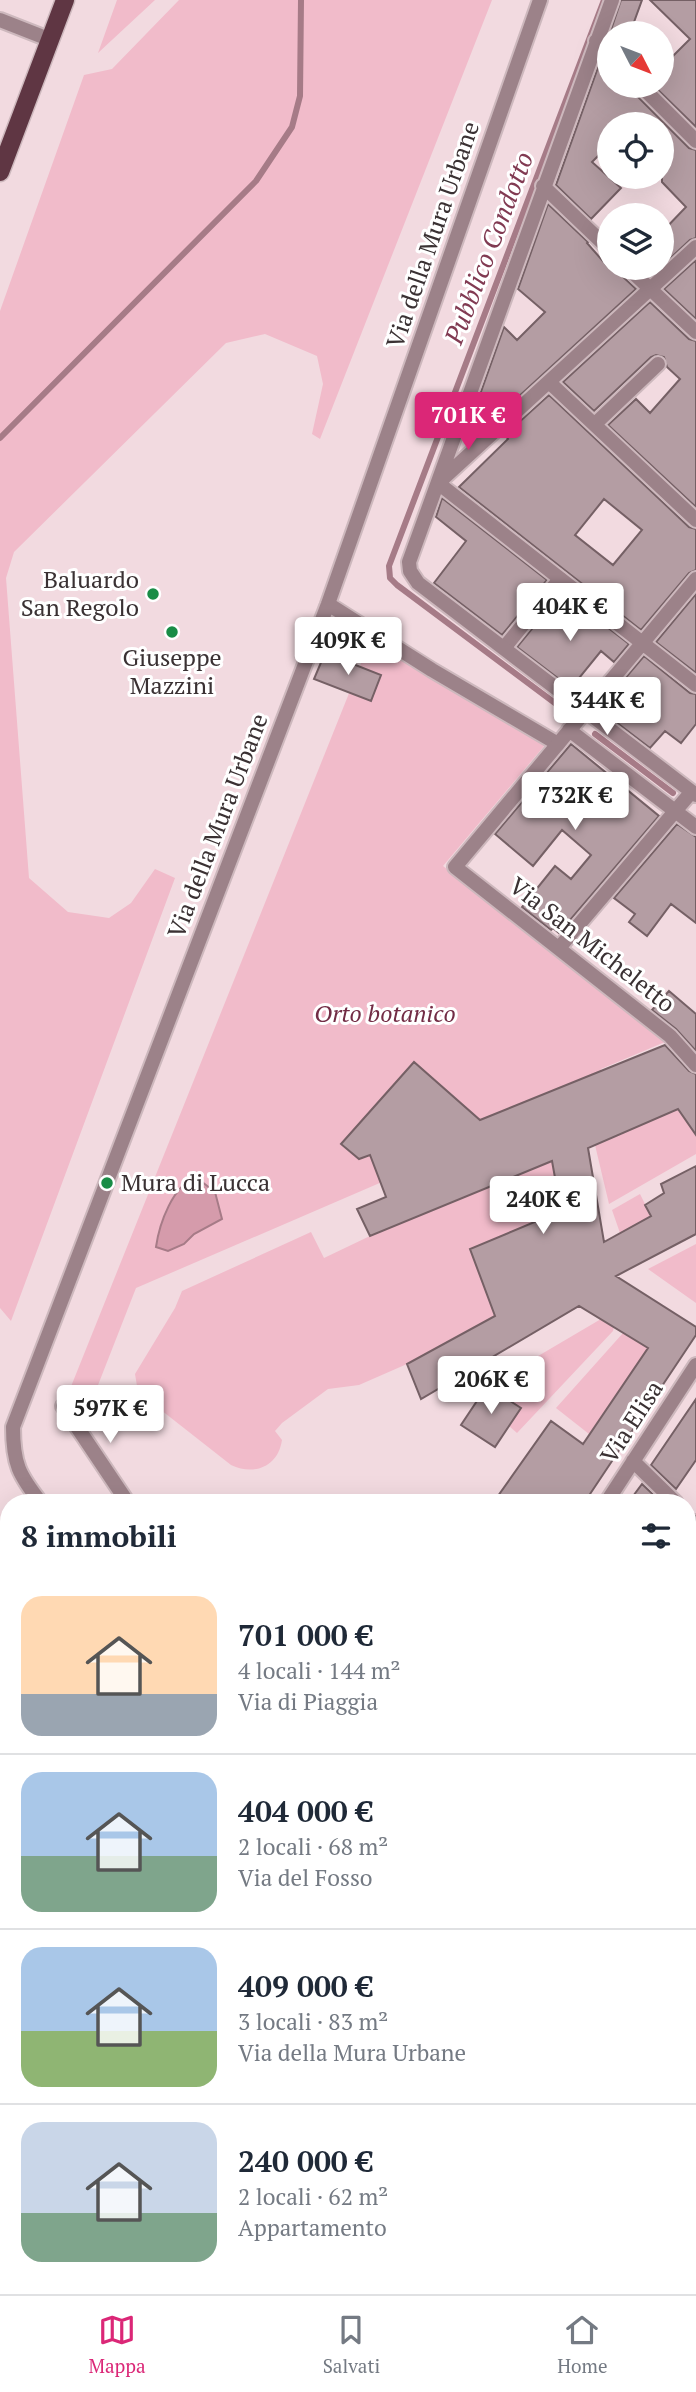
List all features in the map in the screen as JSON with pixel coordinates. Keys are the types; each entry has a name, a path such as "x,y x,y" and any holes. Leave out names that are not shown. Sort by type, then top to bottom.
{"main road":[{"path":"0,172 65,0"}],"street":[{"name":"Via della Mura Urbane","path":"34,1494 23,1480 13,1454 13,1427 328,604 540,0"},
{"path":"611,0 409,562 410,571 418,583 504,648 577,720 688,797 696,827"},
{"path":"0,20 51,40"},
{"path":"653,98 696,141"},
{"path":"543,186 597,238"},
{"path":"438,484 696,247"},
{"path":"641,280 696,332"},
{"path":"595,424 658,364"},
{"path":"550,383 696,520"},
{"path":"438,484 696,685"},
{"path":"504,648 560,579"},
{"path":"328,604 432,670 558,744 696,579"},
{"path":"577,720 688,797"},
{"name":"Via San Micheletto","path":"558,744 455,867 670,1036 696,1065"},
{"path":"559,948 688,797"},
{"name":"Via Elisa","path":"612,1494 696,1364"},
{"path":"63,1406 122,1494"},
{"path":"633,1461 667,1494"}],"green space":[{"path":"117,0 155,0 98,53"},
{"path":"179,0 492,0 320,439 312,434 323,384 317,356 265,334 226,343 14,552 6,578 29,878 68,912 109,918 131,903 155,869 175,878 11,1321 0,1308 0,311 84,75 112,69"},
{"name":"Orto botanico","path":"372,636 467,690 545,745 443,866 667,1038 665,1042 601,1069 600,1088 136,1288 91,1403 68,1394"},
{"path":"678,1109 696,1135 696,1154 609,1204 595,1145"},
{"path":"552,1161 561,1211 470,1249 497,1315 407,1364 359,1385 328,1389 275,1431 282,1440 280,1449 276,1457 264,1467 248,1470 231,1465 138,1392 135,1374 175,1308 182,1291 311,1232 324,1258 370,1236"},
{"path":"640,1194 651,1216 620,1233 612,1210"},
{"path":"696,1244 696,1303 648,1269"},
{"path":"601,1319 614,1327 613,1331 517,1433 509,1426 521,1408 487,1386"},
{"path":"623,1333 648,1348 589,1434 556,1408"}],"shaded area":[{"path":"197,1178 215,1192 222,1219 194,1234 184,1244 168,1251 156,1247 160,1228 174,1196 188,1181"}],"building":[{"path":"621,0 642,0 634,21 614,21"},
{"path":"650,0 696,0 696,127 666,98 674,98 674,55 690,39"},
{"path":"597,70 597,98 639,98 653,112 597,112 597,157 592,162 597,166 597,189 620,189 606,203 597,203 597,213 591,219 556,185"},
{"path":"674,133 689,148 696,150 696,238 674,255 674,220 686,207 669,189 674,189"},
{"path":"548,204 588,242 597,254 597,280 626,280 636,289 492,421 477,403 504,327 517,340 545,312 518,289"},
{"path":"696,260 696,319 664,289"},
{"path":"650,302 689,339 696,341 696,507 608,425 636,399 650,413 680,379 667,367 664,357 651,357 594,411 563,382"},
{"path":"549,395 689,527 696,529 696,570 689,573 641,630 459,487 508,439 505,435","holes":["604,499 642,530 613,565 575,535"]},
{"path":"442,498 547,580 502,635 434,583 466,541 436,517"},
{"path":"562,592 629,644 614,662 601,651 579,678 592,688 584,698 517,647"},
{"path":"696,594 696,673 656,642"},
{"path":"325,653 381,675 371,701 314,679"},
{"path":"644,656 690,693 696,694 696,724 681,743 665,731 650,748 599,709"},
{"path":"571,744 659,816 559,933 553,928 551,930 522,907 555,866 571,879 591,855 562,830 533,866 495,834"},
{"path":"677,824 696,837 696,923 671,904 647,936 629,922 635,914 614,898"},
{"path":"669,991 696,1014 696,1051 676,1029 652,1010"},
{"path":"665,1045 689,1071 696,1074 696,1135 678,1109 588,1148 604,1242 651,1216 645,1205 664,1193 661,1184 696,1166 696,1234 616,1276 696,1327 696,1335 590,1494 499,1494 551,1421 583,1444 648,1348 579,1306 421,1399 407,1364 495,1316 470,1249 561,1211 552,1161 370,1236 357,1209 386,1197 370,1155 359,1159 341,1144 414,1062 480,1120"},
{"path":"487,1386 521,1408 495,1447 461,1425"},
{"path":"696,1399 696,1460 676,1489 651,1465"},
{"path":"642,1484 653,1494 635,1494"}],"waterway":[{"path":"0,438 256,181 292,127 300,96 301,0"},
{"name":"Pubblico Condotto","path":"567,712 397,585 390,578 389,566 604,0"},
{"name":"Pubblico Condotto","path":"595,734 673,793"}],"place":[{"name":"Baluardo San Regolo","path":"153,594"},
{"name":"Giuseppe Mazzini","path":"172,632"},
{"name":"Mura di Lucca","path":"107,1183"}]}
